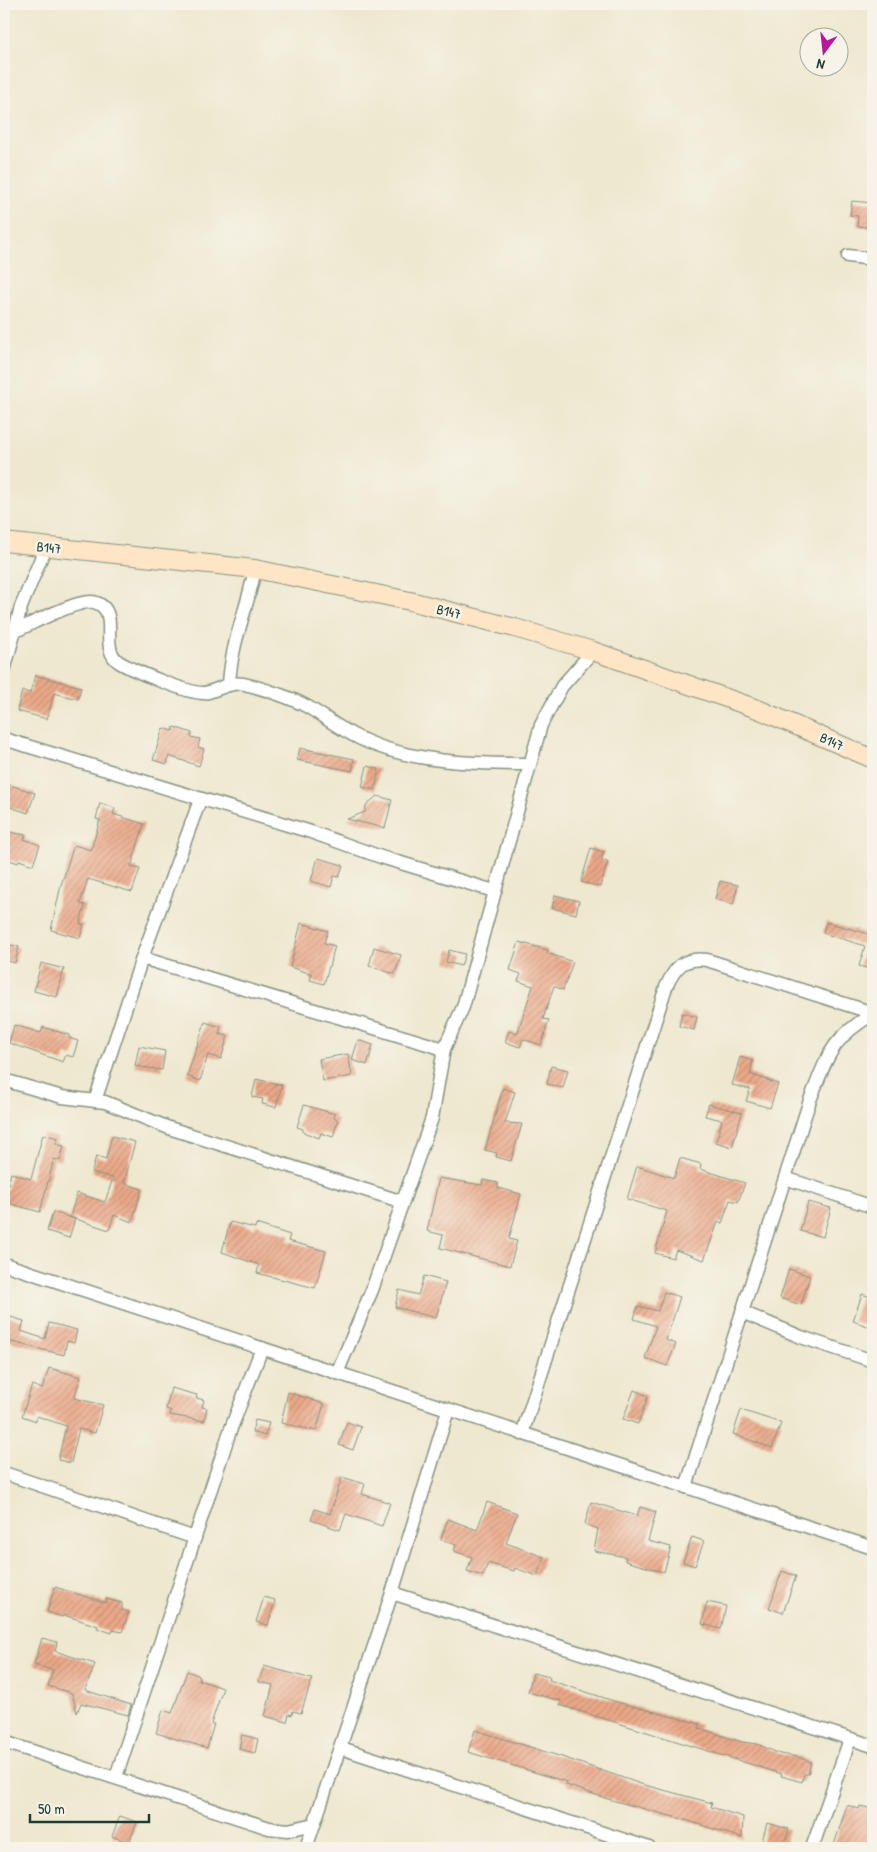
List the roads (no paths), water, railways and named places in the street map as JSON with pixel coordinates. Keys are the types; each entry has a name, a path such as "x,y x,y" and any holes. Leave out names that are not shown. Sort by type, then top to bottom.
{"main road":[{"name":"B147","path":"4,542 255,569 410,601 515,628 592,651 760,710 873,759"}],"street":[{"path":"848,256 873,259"},
{"path":"4,671 13,632 46,546"},
{"path":"229,685 232,647 247,607 255,569"},
{"path":"13,632 77,604 90,601 98,603 105,611 109,622 108,650 120,663 162,681 201,693 229,685 242,684 298,702 360,739 394,751 485,764 530,764"},
{"path":"337,1373 372,1290 432,1118 444,1049 463,1007 541,725 562,686 592,651"},
{"path":"4,739 200,800 311,832 381,857 494,891"},
{"path":"95,1100 142,958 200,800"},
{"path":"142,958 444,1049"},
{"path":"522,1434 666,987 677,966 684,961 707,960 873,1014"},
{"path":"686,1487 801,1124 826,1060 842,1035 873,1014"},
{"path":"4,1080 62,1097 95,1100 121,1108 169,1128 403,1202"},
{"path":"785,1178 873,1206"},
{"path":"4,1264 873,1548"},
{"path":"742,1312 802,1337 873,1361"},
{"path":"116,1777 239,1406 262,1348"},
{"path":"306,1848 392,1593 448,1410"},
{"path":"4,1473 195,1538"},
{"path":"392,1593 873,1746"},
{"path":"812,1848 850,1739"},
{"path":"4,1742 269,1828 288,1830 314,1824"},
{"path":"341,1748 649,1848"}]}
